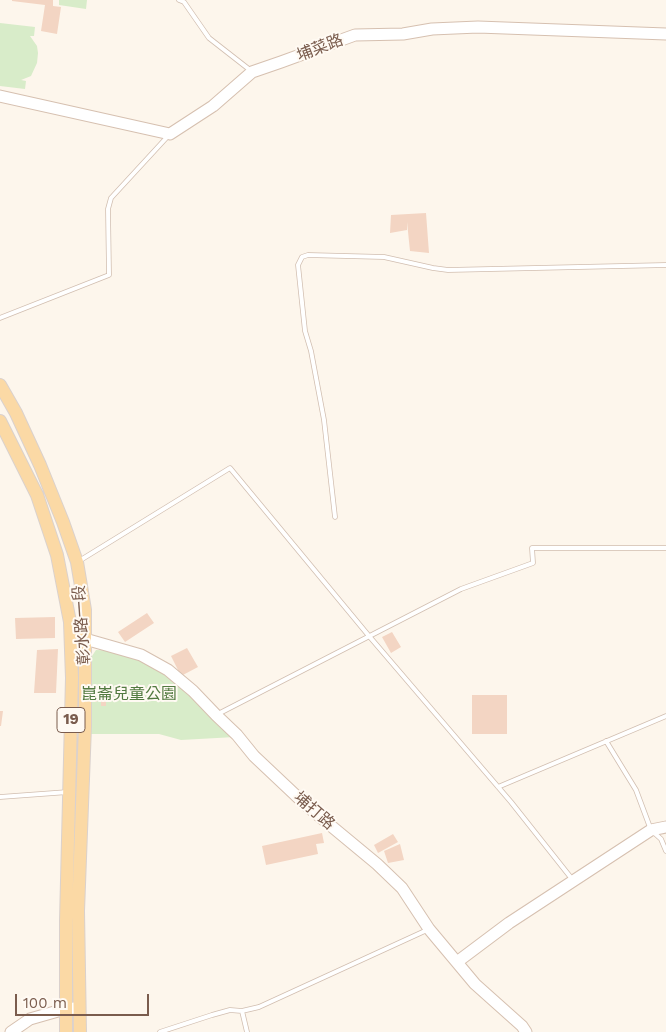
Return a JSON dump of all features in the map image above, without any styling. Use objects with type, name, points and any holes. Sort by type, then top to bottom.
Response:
[{"type":"main road","name":"彰水路一段","points":[[0,385],[20,422],[58,510],[77,562],[85,610],[85,726],[78,911],[80,1032]]},
{"type":"main road","name":"彰水路一段","points":[[0,421],[37,495],[44,515],[57,555],[70,622],[72,678],[66,1032]]},
{"type":"main road","points":[[44,515],[58,510]]},
{"type":"street","name":"埔菜路","points":[[170,134],[213,106],[252,72],[355,35],[403,34],[432,29],[478,27],[666,34]]},
{"type":"street","points":[[0,96],[170,134]]},
{"type":"street","name":"埔打路","points":[[71,635],[141,655],[168,670],[193,691],[237,735],[254,756],[307,806],[377,864],[402,888],[429,929],[474,984],[522,1026],[526,1032]]},
{"type":"street","points":[[457,962],[509,924],[650,830],[666,827]]},
{"type":"street","points":[[11,1032],[30,1019],[65,1009],[79,1008]]},
{"type":"lane","points":[[179,0],[186,1],[209,38],[252,72]]},
{"type":"lane","points":[[0,318],[109,275],[108,209],[111,198],[170,134]]},
{"type":"lane","points":[[335,517],[324,420],[311,351],[305,331],[298,265],[302,257],[308,255],[384,257],[448,270],[666,265]]},
{"type":"lane","points":[[77,562],[230,468],[369,636],[498,787],[573,881]]},
{"type":"lane","points":[[216,716],[461,589],[533,563],[532,548],[666,548]]},
{"type":"lane","points":[[498,787],[666,716]]},
{"type":"lane","points":[[606,741],[636,790],[650,830],[661,839],[666,851]]},
{"type":"lane","points":[[0,797],[69,792]]},
{"type":"lane","points":[[160,1032],[230,1010],[242,1011],[259,1007],[429,929]]},
{"type":"lane","points":[[242,1011],[247,1032]]},
{"type":"green space","points":[[59,0],[87,0],[86,9],[59,5]]},
{"type":"green space","points":[[0,23],[35,27],[34,36],[30,36],[37,46],[37,63],[31,76],[21,80],[26,81],[25,89],[0,86]]},
{"type":"green space","name":"崑崙兒童公園","points":[[96,650],[119,651],[166,671],[235,737],[181,740],[159,734],[91,734],[88,662]]},
{"type":"building","points":[[12,0],[53,0],[53,6],[61,7],[57,34],[41,31],[45,5]]},
{"type":"building","points":[[426,213],[429,253],[410,251],[407,222],[407,230],[390,233],[391,215]]},
{"type":"building","points":[[147,613],[154,623],[125,642],[118,632]]},
{"type":"building","points":[[55,617],[55,638],[16,639],[15,618]]},
{"type":"building","points":[[392,632],[401,647],[391,653],[382,637]]},
{"type":"building","points":[[187,648],[198,667],[181,676],[171,656]]},
{"type":"building","points":[[58,649],[56,693],[34,693],[37,650]]},
{"type":"building","points":[[101,688],[106,688],[106,706],[101,706]]},
{"type":"building","points":[[93,693],[97,693],[97,702],[93,701]]},
{"type":"building","points":[[472,695],[507,695],[507,734],[472,734]]},
{"type":"building","points":[[0,711],[3,711],[1,726],[0,726]]},
{"type":"building","points":[[322,833],[324,843],[316,844],[318,854],[266,865],[262,846]]},
{"type":"building","points":[[393,834],[398,842],[378,853],[374,845]]},
{"type":"building","points":[[400,844],[404,860],[388,863],[384,851]]}]
